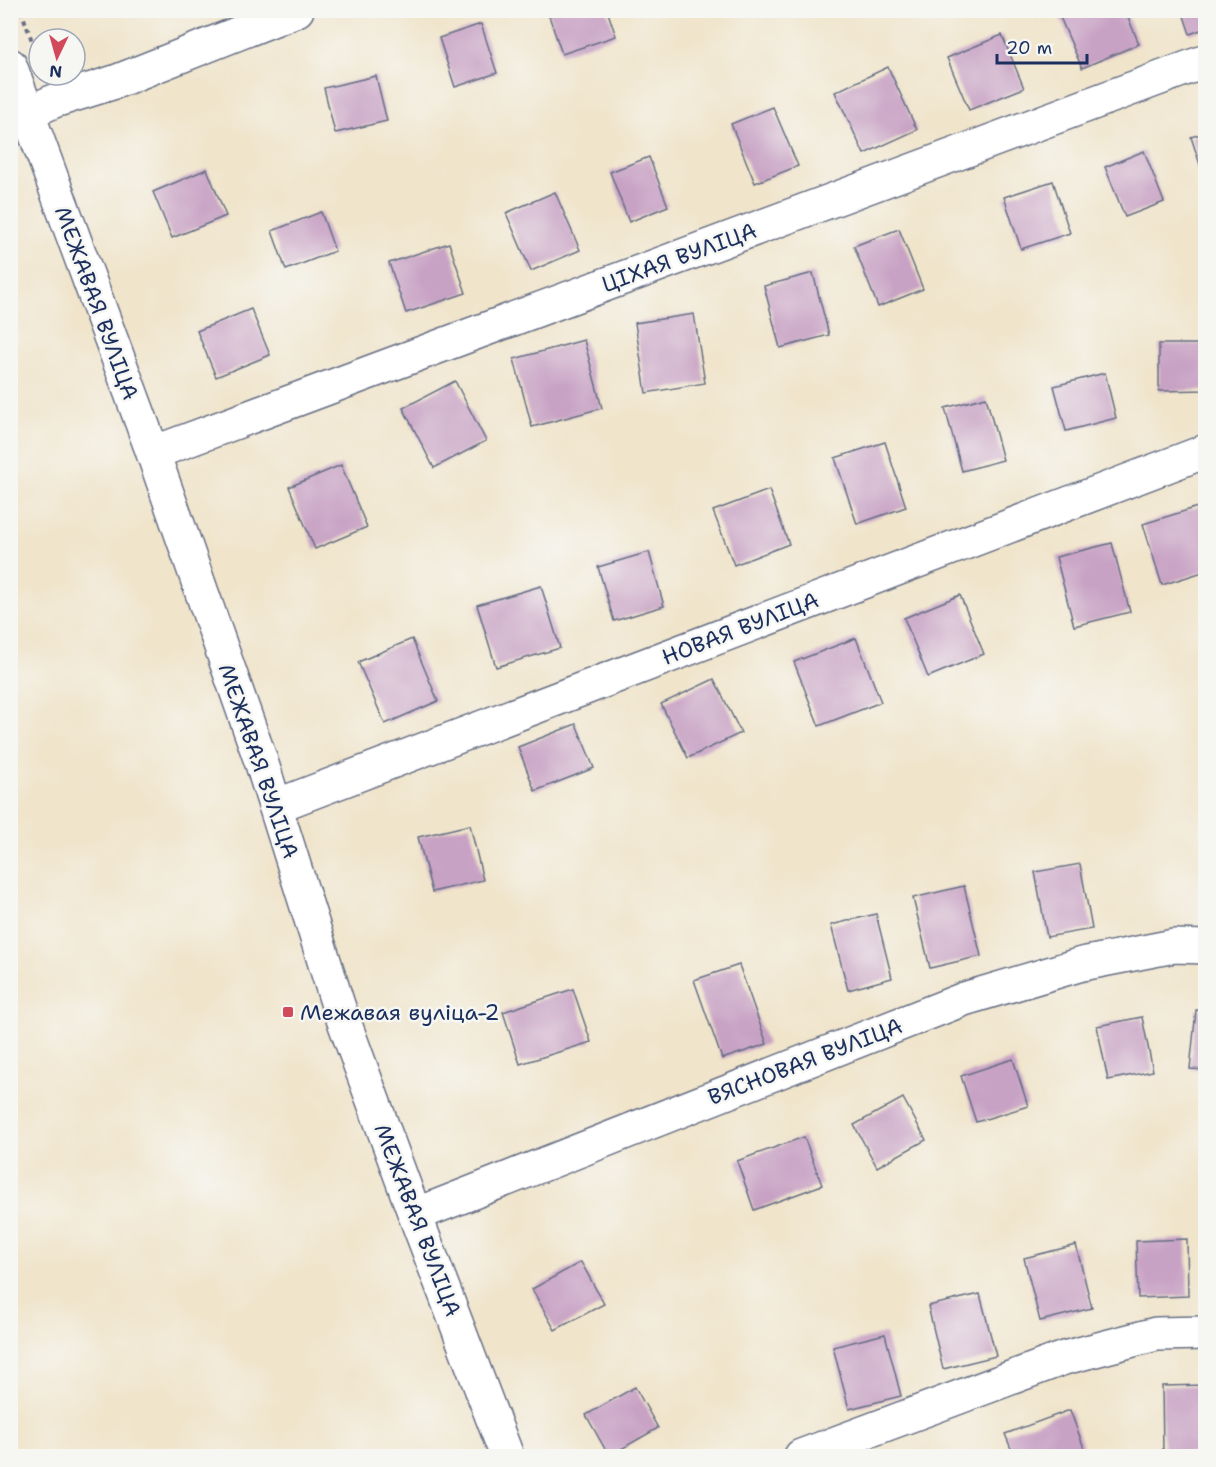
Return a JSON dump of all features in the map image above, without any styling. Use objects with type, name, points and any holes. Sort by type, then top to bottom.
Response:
[{"type":"street","points":[[27,113],[54,101],[116,82],[297,10]]},
{"type":"street","name":"МЕЖАВАЯ ВУЛІЦА","points":[[23,58],[27,113],[153,453],[276,806],[338,1005],[507,1456]]},
{"type":"street","name":"ЦІХАЯ ВУЛІЦА","points":[[153,453],[1206,61]]},
{"type":"street","name":"НОВАЯ ВУЛІЦА","points":[[276,806],[1206,451]]},
{"type":"street","name":"ВЯСНОВАЯ ВУЛІЦА","points":[[415,1215],[964,999],[1082,964],[1174,946],[1206,947]]},
{"type":"street","points":[[801,1456],[1064,1358],[1156,1334],[1206,1332]]},
{"type":"path","points":[[21,10],[23,58]]},
{"type":"building","points":[[547,10],[607,10],[616,36],[562,54]]},
{"type":"building","points":[[1070,10],[1125,10],[1139,44],[1082,68],[1059,15]]},
{"type":"building","points":[[1182,10],[1206,10],[1206,28],[1190,34]]},
{"type":"building","points":[[481,24],[497,73],[455,87],[439,38]]},
{"type":"building","points":[[1002,35],[1024,88],[969,110],[947,58]]},
{"type":"building","points":[[888,67],[917,130],[864,154],[835,92]]},
{"type":"building","points":[[376,76],[387,121],[335,133],[324,88]]},
{"type":"building","points":[[773,107],[798,166],[755,183],[731,124]]},
{"type":"building","points":[[1206,132],[1206,180],[1205,180],[1191,137]]},
{"type":"building","points":[[1144,151],[1164,202],[1125,217],[1105,167]]},
{"type":"building","points":[[649,157],[668,206],[629,222],[610,172]]},
{"type":"building","points":[[207,169],[226,216],[172,238],[153,192]]},
{"type":"building","points":[[1053,181],[1070,233],[1021,249],[1004,197]]},
{"type":"building","points":[[555,192],[580,250],[531,271],[506,213]]},
{"type":"building","points":[[321,212],[335,251],[286,270],[272,231]]},
{"type":"building","points":[[899,229],[923,289],[878,307],[854,246]]},
{"type":"building","points":[[449,243],[466,293],[406,313],[389,263]]},
{"type":"building","points":[[813,273],[829,335],[780,348],[764,286]]},
{"type":"building","points":[[251,309],[270,355],[216,377],[197,331]]},
{"type":"building","points":[[694,314],[705,383],[646,393],[635,323]]},
{"type":"building","points":[[584,340],[602,408],[532,427],[514,359]]},
{"type":"building","points":[[1159,344],[1206,344],[1206,390],[1159,391]]},
{"type":"building","points":[[1105,373],[1116,418],[1066,431],[1054,386]]},
{"type":"building","points":[[455,381],[486,441],[434,468],[403,408]]},
{"type":"building","points":[[986,397],[1003,460],[962,471],[945,408]]},
{"type":"building","points":[[885,442],[906,507],[857,524],[835,458]]},
{"type":"building","points":[[341,465],[367,527],[315,549],[289,487]]},
{"type":"building","points":[[769,490],[789,544],[734,565],[713,511]]},
{"type":"building","points":[[1204,505],[1206,571],[1162,585],[1143,524]]},
{"type":"building","points":[[1112,543],[1130,612],[1074,626],[1056,557]]},
{"type":"building","points":[[649,552],[664,606],[614,621],[598,567]]},
{"type":"building","points":[[541,586],[560,648],[496,667],[477,605]]},
{"type":"building","points":[[960,595],[984,654],[928,677],[904,618]]},
{"type":"building","points":[[856,638],[881,702],[819,726],[794,662]]},
{"type":"building","points":[[412,639],[438,701],[385,724],[358,662]]},
{"type":"building","points":[[714,679],[741,733],[688,758],[661,704]]},
{"type":"building","points":[[576,724],[594,768],[535,791],[518,747]]},
{"type":"building","points":[[470,825],[483,880],[432,892],[418,837]]},
{"type":"building","points":[[1080,864],[1092,929],[1047,937],[1035,872]]},
{"type":"building","points":[[964,886],[981,956],[930,968],[913,898]]},
{"type":"building","points":[[876,914],[892,978],[848,990],[831,925]]},
{"type":"building","points":[[739,965],[767,1044],[722,1059],[694,980]]},
{"type":"building","points":[[573,989],[591,1042],[520,1064],[503,1012]]},
{"type":"building","points":[[1196,1010],[1206,1011],[1206,1070],[1190,1069]]},
{"type":"building","points":[[1142,1017],[1153,1071],[1108,1080],[1097,1026]]},
{"type":"building","points":[[1013,1059],[1028,1106],[976,1122],[961,1076]]},
{"type":"building","points":[[903,1098],[926,1140],[877,1167],[854,1125]]},
{"type":"building","points":[[804,1137],[822,1185],[754,1210],[737,1161]]},
{"type":"building","points":[[1187,1239],[1188,1296],[1138,1298],[1136,1241]]},
{"type":"building","points":[[1076,1245],[1092,1308],[1040,1321],[1024,1258]]},
{"type":"building","points":[[581,1262],[604,1304],[555,1330],[532,1289]]},
{"type":"building","points":[[980,1294],[996,1356],[943,1369],[928,1306]]},
{"type":"building","points":[[885,1334],[901,1396],[849,1409],[833,1347]]},
{"type":"building","points":[[1206,1385],[1206,1453],[1163,1453],[1162,1386]]},
{"type":"building","points":[[635,1387],[658,1428],[609,1456],[586,1415]]},
{"type":"building","points":[[1070,1410],[1087,1456],[1014,1456],[1005,1434]]},
{"type":"place","name":"Межавая вуліца-2","points":[[288,1012]]}]
